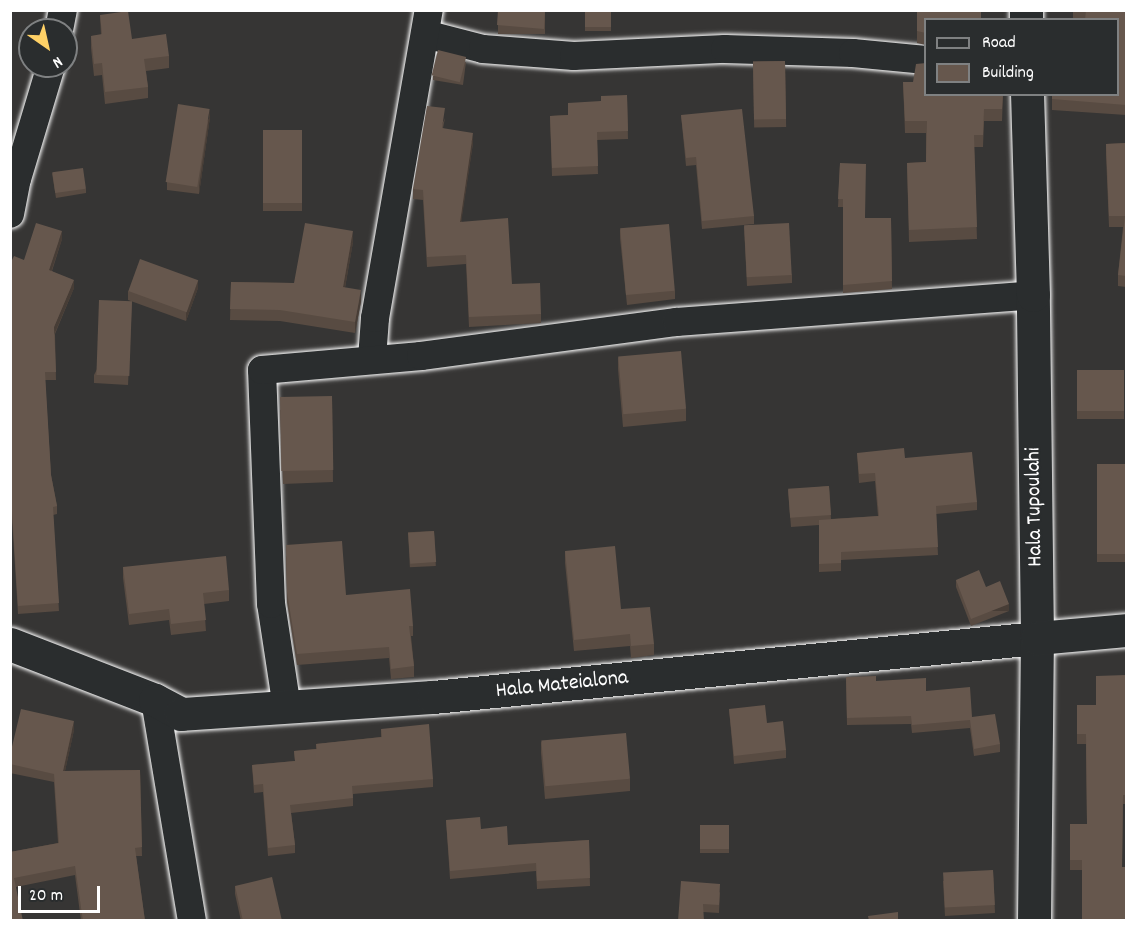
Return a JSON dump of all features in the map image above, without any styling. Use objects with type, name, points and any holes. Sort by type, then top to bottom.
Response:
[{"type":"street","points":[[372,359],[375,318],[427,22],[483,50],[574,56],[725,49],[853,53],[924,60]]},
{"type":"street","points":[[10,214],[17,180],[47,78]]},
{"type":"street","name":"Hala Tupoulahi","points":[[1027,96],[1033,295],[1037,638],[1034,921]]},
{"type":"street","points":[[286,708],[272,604],[262,370],[677,322],[1033,295]]},
{"type":"street","name":"Hala Mateialona","points":[[10,644],[155,700],[181,714],[445,696],[1126,630]]},
{"type":"street","points":[[155,700],[192,921]]},
{"type":"building","points":[[498,10],[545,10],[544,29],[497,25]]},
{"type":"building","points":[[585,10],[611,10],[611,27],[585,27]]},
{"type":"building","points":[[917,10],[981,10],[981,18],[924,18],[924,33],[917,31]]},
{"type":"building","points":[[1086,10],[1126,10],[1126,105],[1052,99],[1052,96],[1119,96],[1119,18],[1085,18]]},
{"type":"building","points":[[128,11],[132,39],[166,34],[169,56],[144,59],[148,87],[105,92],[102,63],[94,64],[91,36],[102,34],[100,15]]},
{"type":"building","points":[[438,50],[466,57],[460,82],[432,75]]},
{"type":"building","points":[[785,61],[786,119],[754,120],[753,62]]},
{"type":"building","points":[[924,63],[924,96],[1003,96],[1002,109],[984,109],[983,135],[974,135],[977,227],[909,230],[907,163],[926,162],[927,121],[905,121],[903,82],[913,82],[916,64]]},
{"type":"building","points":[[627,95],[628,131],[597,132],[598,166],[552,168],[550,116],[568,115],[568,103],[601,101],[601,96]]},
{"type":"building","points":[[178,104],[210,109],[197,187],[166,182]]},
{"type":"building","points":[[427,106],[445,108],[442,128],[473,133],[460,222],[508,218],[512,284],[540,283],[541,314],[469,317],[466,255],[427,257],[423,190],[413,189]]},
{"type":"building","points":[[742,109],[754,216],[702,221],[696,157],[686,158],[681,115]]},
{"type":"building","points":[[263,130],[302,130],[302,203],[263,203]]},
{"type":"building","points":[[1126,143],[1126,276],[1118,275],[1125,216],[1109,216],[1106,144]]},
{"type":"building","points":[[840,163],[866,164],[865,218],[891,218],[892,281],[843,285],[843,199],[838,199]]},
{"type":"building","points":[[83,168],[86,189],[55,193],[52,172]]},
{"type":"building","points":[[36,223],[62,231],[49,270],[74,280],[54,327],[56,372],[45,372],[51,475],[57,506],[53,507],[59,603],[18,606],[12,511],[10,511],[10,264],[14,256],[24,260]]},
{"type":"building","points":[[305,223],[353,231],[343,287],[361,290],[355,322],[280,310],[230,309],[231,282],[294,283]]},
{"type":"building","points":[[789,223],[792,275],[747,277],[744,225]]},
{"type":"building","points":[[669,224],[675,291],[626,295],[620,228]]},
{"type":"building","points":[[140,259],[198,280],[187,312],[128,291]]},
{"type":"building","points":[[99,300],[132,301],[129,376],[96,375]]},
{"type":"building","points":[[681,351],[686,409],[623,414],[618,356]]},
{"type":"building","points":[[1077,370],[1124,370],[1124,411],[1077,411]]},
{"type":"building","points":[[332,396],[333,470],[281,471],[280,397]]},
{"type":"building","points":[[904,448],[905,458],[972,452],[977,502],[936,506],[938,547],[841,552],[841,563],[819,564],[819,520],[879,516],[875,473],[859,474],[857,453]]},
{"type":"building","points":[[1097,464],[1126,464],[1126,554],[1097,554]]},
{"type":"building","points":[[829,486],[831,515],[790,518],[788,489]]},
{"type":"building","points":[[434,531],[436,562],[410,564],[408,533]]},
{"type":"building","points":[[342,541],[346,595],[410,589],[413,626],[409,626],[414,666],[391,669],[389,647],[297,654],[287,592],[286,545]]},
{"type":"building","points":[[615,546],[621,609],[650,607],[654,644],[631,646],[630,634],[574,640],[565,551]]},
{"type":"building","points":[[226,556],[229,590],[203,593],[206,620],[171,624],[169,609],[129,614],[123,567]]},
{"type":"building","points":[[979,570],[986,587],[1000,581],[1009,604],[971,619],[956,580]]},
{"type":"building","points":[[1126,675],[1126,795],[1123,795],[1122,867],[1126,867],[1126,921],[1082,921],[1082,860],[1070,860],[1070,824],[1087,824],[1086,734],[1077,734],[1077,705],[1096,705],[1096,676]]},
{"type":"building","points":[[876,676],[876,681],[926,678],[926,691],[970,687],[972,717],[995,714],[1000,744],[974,749],[970,720],[912,725],[911,716],[847,718],[846,677]]},
{"type":"building","points":[[765,705],[767,723],[783,721],[786,750],[734,756],[729,709]]},
{"type":"building","points":[[21,709],[74,721],[63,771],[140,770],[142,847],[135,848],[145,921],[83,921],[75,866],[14,878],[23,921],[10,921],[10,852],[59,843],[54,774],[10,764]]},
{"type":"building","points":[[429,724],[433,779],[352,786],[353,798],[290,805],[295,845],[268,848],[263,784],[254,785],[252,765],[295,761],[294,751],[317,749],[316,744],[382,737],[381,729]]},
{"type":"building","points":[[626,733],[630,779],[545,786],[541,740]]},
{"type":"building","points":[[480,817],[481,829],[507,826],[508,845],[589,840],[590,878],[537,881],[536,863],[450,871],[446,820]]},
{"type":"building","points":[[700,825],[729,825],[729,849],[700,849]]},
{"type":"building","points":[[993,870],[995,905],[945,908],[943,873]]},
{"type":"building","points":[[272,877],[282,921],[243,921],[235,886]]},
{"type":"building","points":[[681,881],[720,884],[719,905],[703,904],[704,921],[678,921]]},
{"type":"building","points":[[898,912],[898,921],[869,921],[868,916]]}]
